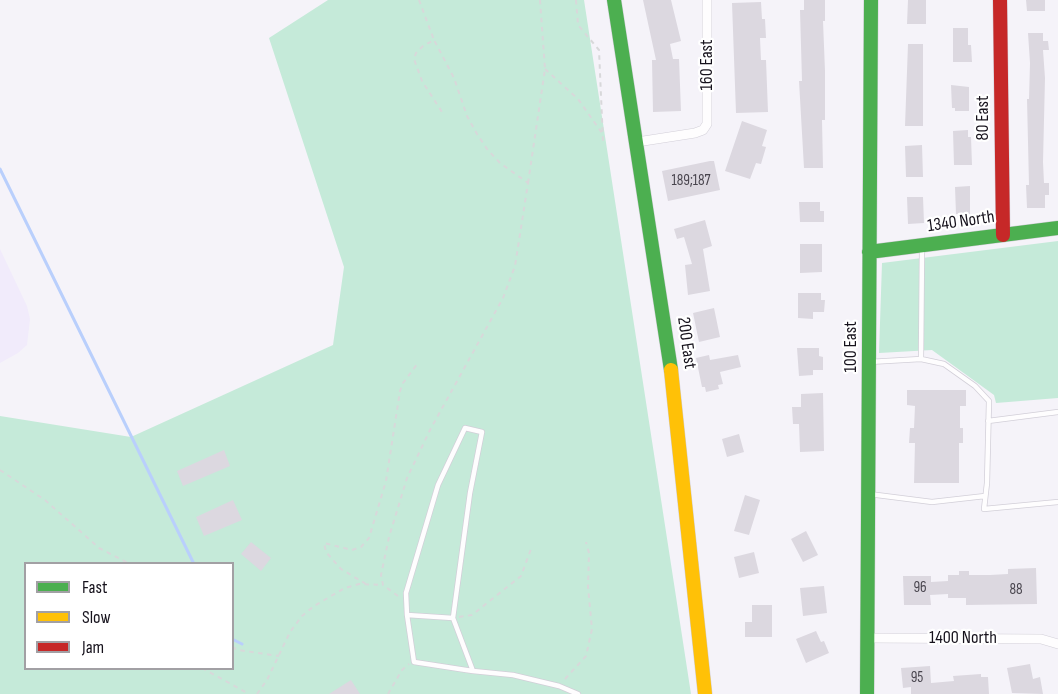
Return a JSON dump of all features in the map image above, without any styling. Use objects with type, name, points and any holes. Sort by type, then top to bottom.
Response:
[{"type":"street","name":"200 East","points":[[614,0],[675,395],[705,694]]},
{"type":"street","name":"160 East","points":[[637,142],[686,135],[703,130],[707,124],[707,0]]},
{"type":"street","name":"100 East","points":[[867,694],[871,0]]},
{"type":"street","name":"80 East","points":[[1000,0],[1003,235]]},
{"type":"street","name":"1340 North","points":[[869,252],[1058,228]]},
{"type":"street","name":"1400 North","points":[[867,638],[1041,639],[1058,644]]},
{"type":"lane","points":[[921,359],[922,246]]},
{"type":"lane","points":[[869,362],[921,359],[944,364],[975,386],[989,401],[984,509],[1058,502]]},
{"type":"lane","points":[[988,421],[1058,412]]},
{"type":"lane","points":[[473,671],[453,618],[470,493],[482,432],[465,428],[438,485],[406,592],[414,662],[473,671],[513,675],[559,686],[578,694]]},
{"type":"lane","points":[[868,494],[932,502],[986,496]]},
{"type":"lane","points":[[407,615],[453,618]]},
{"type":"path","points":[[419,0],[441,57],[454,78],[467,116],[477,134],[500,163],[528,183]]},
{"type":"path","points":[[383,585],[381,576],[383,561],[407,478],[430,430],[489,326],[515,266],[545,69],[540,0]]},
{"type":"path","points":[[576,0],[578,25],[599,50],[603,141]]},
{"type":"path","points":[[434,40],[423,46],[416,53],[414,60],[422,81],[442,112]]},
{"type":"path","points":[[545,69],[550,71],[578,99],[602,133]]},
{"type":"path","points":[[366,584],[341,569],[326,552],[324,543],[352,550],[361,547],[369,538],[386,481],[400,391],[403,383],[418,363]]},
{"type":"path","points":[[0,470],[45,500],[99,548],[126,562]]},
{"type":"path","points":[[559,686],[586,656],[590,641],[592,629],[588,587],[589,553],[586,542]]},
{"type":"path","points":[[453,618],[472,615],[521,576],[531,549]]},
{"type":"path","points":[[257,694],[267,680],[290,632],[302,616],[314,606],[345,588],[359,584],[383,585],[398,596]]},
{"type":"path","points":[[234,648],[279,656]]},
{"type":"path","points":[[388,694],[402,670],[414,662]]},
{"type":"path","points":[[204,670],[249,694]]},
{"type":"shaded area","points":[[0,249],[27,306],[30,319],[27,345],[0,363]]},
{"type":"green space","points":[[328,0],[584,0],[691,694],[0,694],[0,416],[131,437],[333,345],[344,267],[269,38]]},
{"type":"green space","points":[[1058,241],[1058,398],[996,403],[994,395],[932,350],[879,353],[882,263]]},
{"type":"building","points":[[643,0],[671,0],[681,41],[670,44],[673,59],[679,59],[681,111],[653,112],[652,60],[656,60]]},
{"type":"building","points":[[804,0],[825,0],[823,168],[804,168],[799,81],[802,81],[800,10],[804,10]]},
{"type":"building","points":[[908,0],[926,0],[926,24],[907,24]]},
{"type":"building","points":[[1026,0],[1045,0],[1045,11],[1027,11]]},
{"type":"building","points":[[761,2],[766,38],[760,38],[761,60],[766,60],[768,112],[736,113],[732,3]]},
{"type":"building","points":[[953,28],[968,28],[968,45],[971,45],[972,62],[953,62]]},
{"type":"building","points":[[1028,33],[1043,33],[1043,41],[1048,41],[1049,50],[1043,50],[1045,78],[1043,162],[1044,183],[1049,183],[1049,195],[1045,195],[1045,208],[1027,208],[1026,185],[1029,185],[1027,99],[1029,99],[1030,63]]},
{"type":"building","points":[[908,44],[923,44],[923,126],[905,126]]},
{"type":"building","points":[[951,85],[969,87],[969,111],[955,111],[955,108],[952,108]]},
{"type":"building","points":[[742,121],[767,130],[762,146],[766,147],[761,164],[756,163],[750,179],[725,171]]},
{"type":"building","points":[[968,130],[968,137],[971,137],[972,165],[954,165],[953,131]]},
{"type":"building","points":[[922,145],[923,177],[906,177],[905,146]]},
{"type":"building","points":[[714,161],[720,190],[668,201],[662,171]]},
{"type":"building","points":[[970,186],[970,214],[956,214],[955,187]]},
{"type":"building","points":[[907,197],[923,197],[924,223],[908,224]]},
{"type":"building","points":[[799,202],[820,202],[820,211],[824,211],[824,222],[800,222]]},
{"type":"building","points":[[705,220],[712,246],[703,249],[710,291],[688,295],[685,265],[692,264],[684,237],[677,239],[674,229]]},
{"type":"building","points":[[800,244],[822,244],[822,272],[800,273]]},
{"type":"building","points":[[798,293],[821,293],[821,300],[825,300],[824,312],[813,312],[813,319],[798,318]]},
{"type":"building","points":[[714,308],[720,337],[699,342],[693,313]]},
{"type":"building","points":[[797,348],[819,348],[819,356],[823,357],[823,370],[813,370],[813,375],[799,376]]},
{"type":"building","points":[[709,355],[710,360],[738,355],[741,367],[720,372],[723,384],[718,385],[719,389],[706,392],[705,387],[702,387],[696,358]]},
{"type":"building","points":[[907,390],[966,390],[966,406],[960,406],[963,443],[959,443],[959,483],[914,483],[915,443],[909,443],[910,428],[914,428],[915,406],[907,405]]},
{"type":"building","points":[[823,393],[824,451],[800,452],[799,424],[793,424],[792,407],[801,407],[801,394]]},
{"type":"building","points":[[739,434],[744,452],[727,457],[722,439]]},
{"type":"building","points":[[224,450],[230,466],[183,486],[177,471]]},
{"type":"building","points":[[745,495],[760,500],[749,535],[734,531]]},
{"type":"building","points":[[233,500],[242,520],[204,536],[196,517]]},
{"type":"building","points":[[806,531],[818,555],[803,562],[791,539]]},
{"type":"building","points":[[251,542],[271,558],[261,571],[241,554]]},
{"type":"building","points":[[754,552],[759,573],[739,578],[734,557]]},
{"type":"building","points":[[1036,568],[1037,604],[966,605],[966,598],[948,598],[948,594],[930,595],[931,605],[904,605],[903,576],[931,576],[931,582],[948,581],[948,575],[959,575],[959,571],[969,571],[969,575],[990,575],[1008,574],[1008,569]]},
{"type":"building","points":[[824,586],[827,613],[803,616],[800,588]]},
{"type":"building","points":[[752,605],[772,605],[772,637],[745,637],[745,622],[752,622]]},
{"type":"building","points":[[816,631],[821,642],[824,641],[829,653],[806,663],[796,639]]},
{"type":"building","points":[[1030,664],[1033,679],[1040,677],[1043,694],[1012,693],[1007,668]]},
{"type":"building","points":[[930,666],[931,683],[954,681],[953,676],[981,674],[981,677],[988,677],[989,694],[911,694],[911,687],[903,688],[901,668]]},
{"type":"building","points":[[351,680],[360,694],[329,694]]},
{"type":"waterway","points":[[0,169],[193,562]]},
{"type":"waterway","points":[[234,640],[242,644]]},
{"type":"traffic: fast","points":[[614,0],[671,370]]},
{"type":"traffic: fast","points":[[867,694],[871,0]]},
{"type":"traffic: fast","points":[[869,252],[1058,228]]},
{"type":"traffic: slow","points":[[671,370],[705,694]]},
{"type":"traffic: jam","points":[[1000,0],[1003,235]]}]
